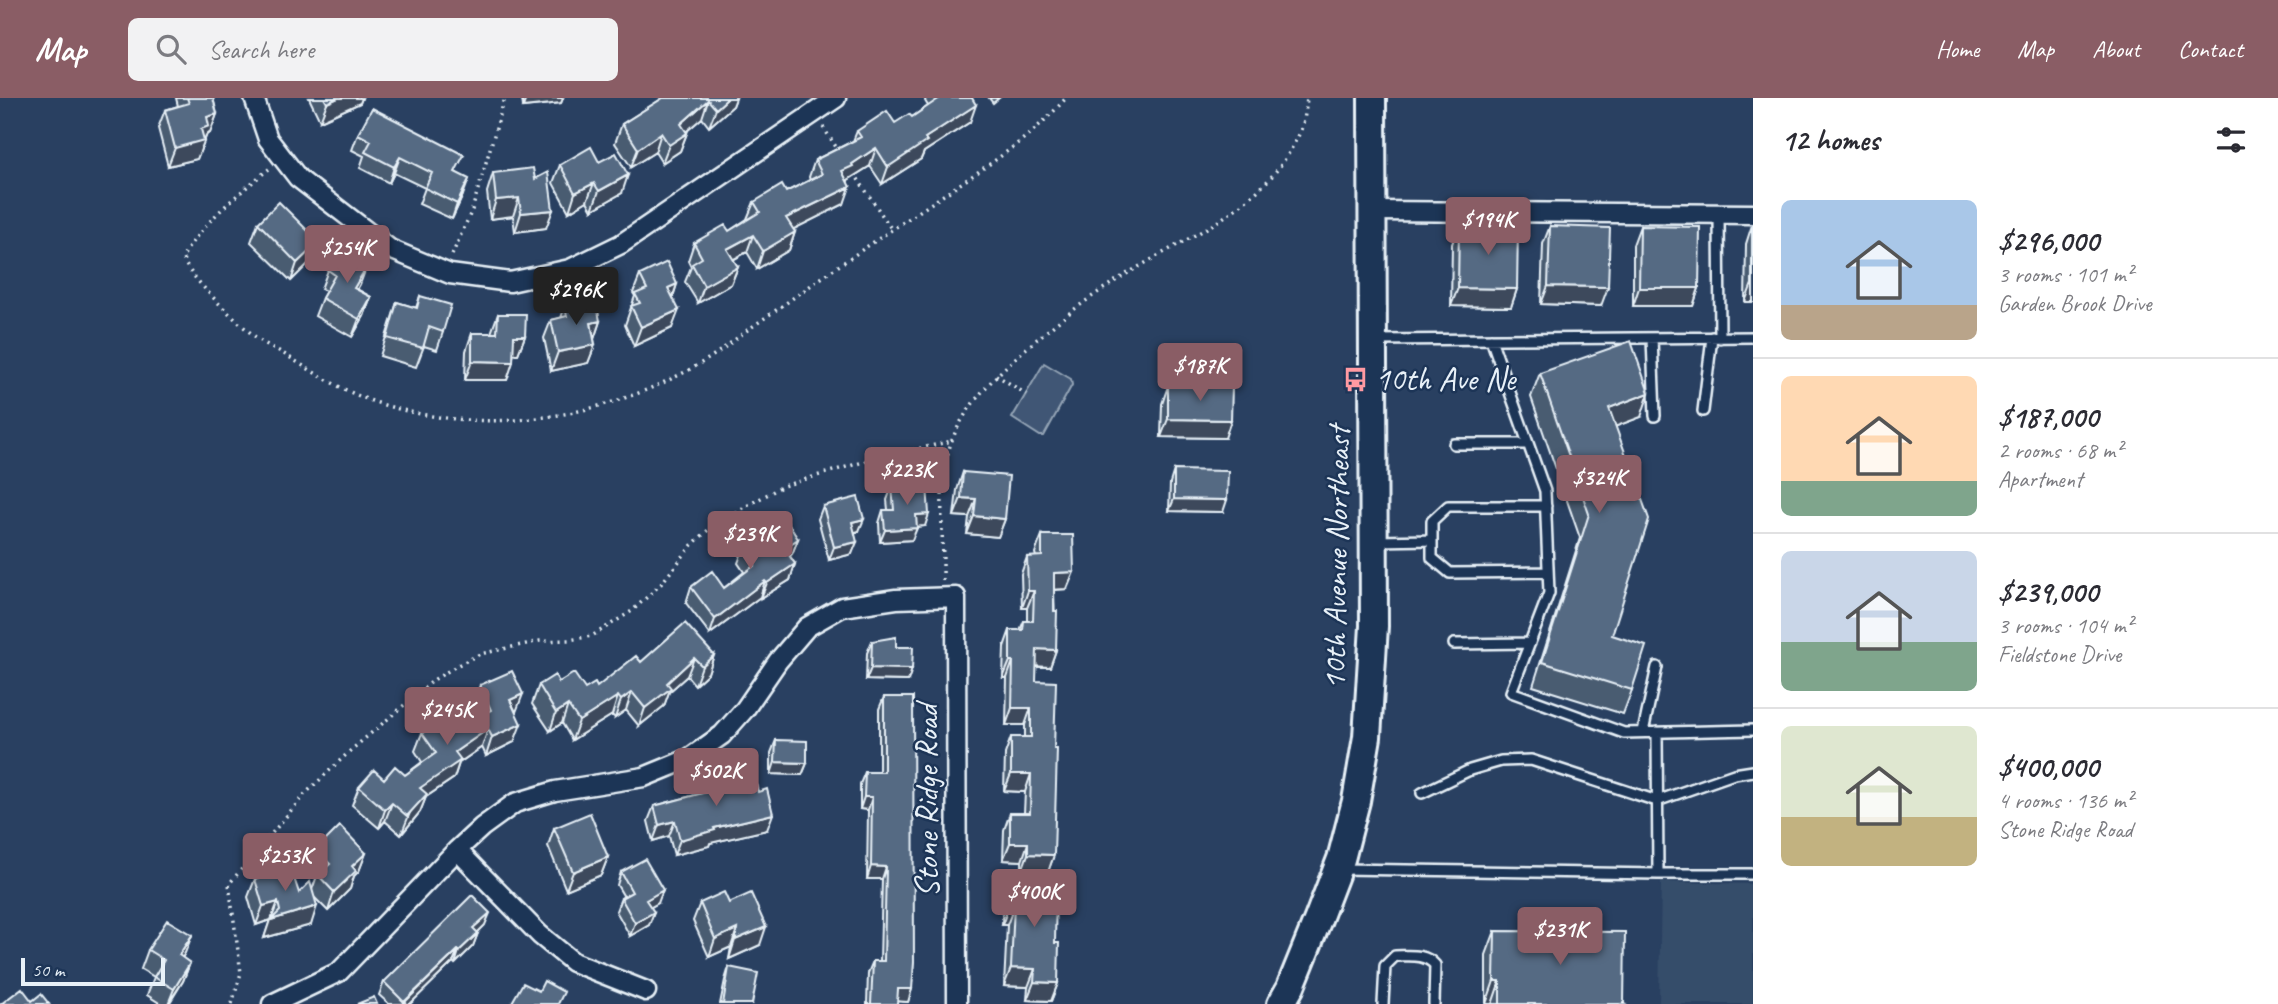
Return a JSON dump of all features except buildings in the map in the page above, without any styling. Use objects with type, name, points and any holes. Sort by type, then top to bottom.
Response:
[{"type":"street","points":[[254,98],[268,139],[298,178],[390,249],[443,271],[510,282],[570,269],[621,244],[836,98]]},
{"type":"street","name":"10th Avenue Northeast","points":[[1281,1004],[1295,976],[1337,869],[1356,801],[1367,737],[1374,626],[1372,98]]},
{"type":"street","points":[[1373,211],[1753,214]]},
{"type":"street","name":"Stone Ridge Road","points":[[457,850],[482,827],[516,803],[555,791],[644,777],[688,759],[722,736],[807,627],[842,607],[897,599],[956,597],[957,1004]]},
{"type":"street","points":[[272,1004],[340,972],[457,850],[540,935],[573,962],[646,991]]},
{"type":"lane","points":[[1703,411],[1716,337],[1719,214]]},
{"type":"lane","points":[[1652,338],[1655,416]]},
{"type":"lane","points":[[1373,340],[1752,338]]},
{"type":"lane","points":[[1491,339],[1545,491],[1546,506],[1549,593],[1511,692],[1624,733],[1753,730]]},
{"type":"lane","points":[[1454,444],[1528,444]]},
{"type":"lane","points":[[1546,506],[1448,506],[1432,521],[1432,558],[1450,573],[1548,572]]},
{"type":"lane","points":[[1374,541],[1432,540]]},
{"type":"lane","points":[[1454,644],[1530,643]]},
{"type":"lane","points":[[1643,733],[1657,667]]},
{"type":"lane","points":[[1657,732],[1658,874]]},
{"type":"lane","points":[[1422,793],[1480,767],[1502,761],[1531,760],[1657,801],[1734,774],[1753,771]]},
{"type":"lane","points":[[1337,869],[1753,873]]},
{"type":"lane","points":[[1383,1004],[1385,965],[1395,956],[1421,956],[1432,961],[1434,965],[1434,1004]]},
{"type":"path","points":[[443,271],[464,232],[472,210],[505,98]]},
{"type":"path","points":[[282,158],[248,185],[197,236],[184,254],[184,265],[222,306],[260,340],[370,401],[425,416],[470,421],[509,421],[585,410],[628,397],[705,361],[831,271],[1004,155],[1044,122],[1066,98]]},
{"type":"path","points":[[944,564],[942,492],[945,464],[958,426],[972,405],[996,376],[1024,349],[1071,311],[1124,276],[1220,220],[1257,193],[1280,167],[1295,142],[1303,126],[1307,98]]},
{"type":"path","points":[[814,113],[842,156]]},
{"type":"path","points":[[849,166],[892,230]]},
{"type":"path","points":[[996,376],[1026,394]]},
{"type":"path","points":[[232,1004],[241,973],[229,884],[305,794],[435,679],[480,654],[540,641],[592,636],[632,611],[661,584],[692,545],[717,522],[783,486],[873,458],[952,441]]},
{"type":"shaded area","points":[[1044,363],[1071,379],[1072,385],[1044,436],[1040,436],[1012,418]]},
{"type":"shaded area","points":[[1661,882],[1753,884],[1753,1004],[1659,1004]]},
{"type":"place","name":"10th Ave Ne","points":[[1355,379]]}]
